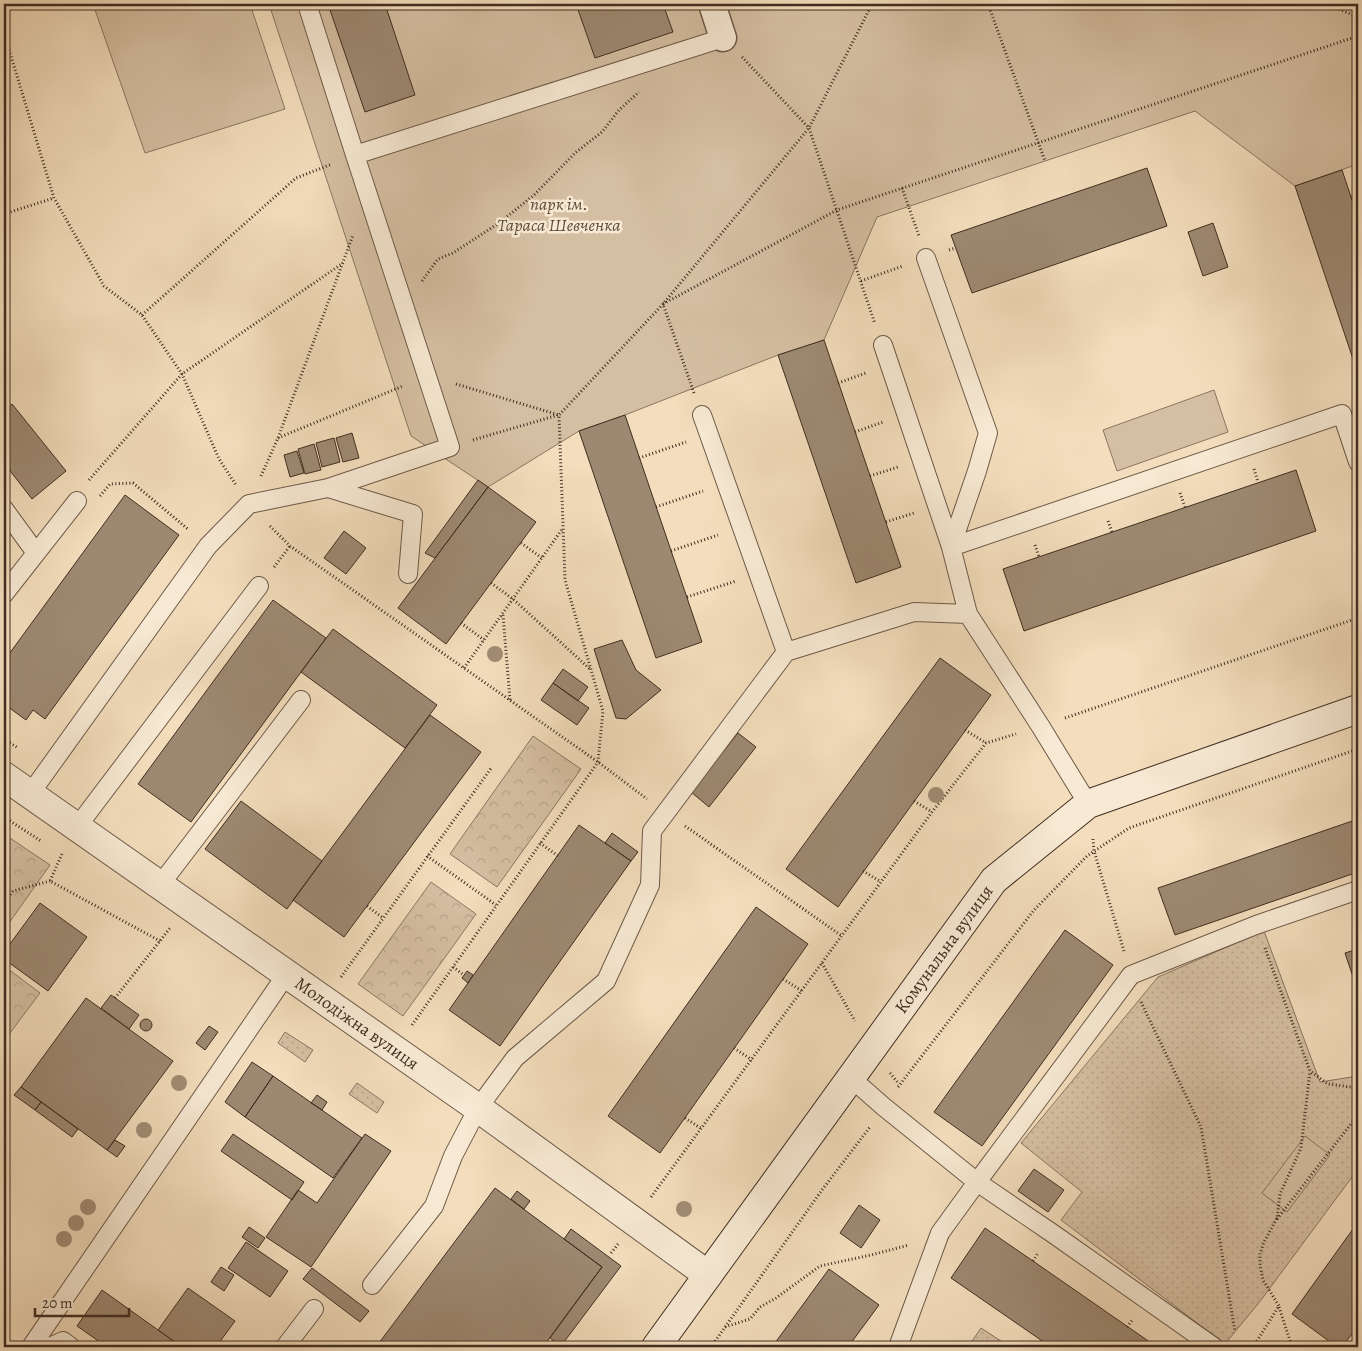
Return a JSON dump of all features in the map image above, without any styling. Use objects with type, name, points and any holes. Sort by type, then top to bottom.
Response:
[{"type":"main road","name":"Комунальна вулиця","points":[[656,1347],[994,880],[1088,804],[1358,709]]},
{"type":"main road","name":"Молодіжна вулиця","points":[[4,776],[478,1108],[708,1275]]},
{"type":"street","points":[[712,4],[723,38]]},
{"type":"lane","points":[[30,794],[208,546],[249,504],[328,488],[450,447],[307,4]]},
{"type":"lane","points":[[356,155],[723,38]]},
{"type":"lane","points":[[926,258],[988,433],[951,547]]},
{"type":"lane","points":[[883,346],[951,547],[968,614],[1088,804]]},
{"type":"lane","points":[[951,547],[1342,414],[1358,462]]},
{"type":"lane","points":[[702,415],[786,652]]},
{"type":"lane","points":[[328,488],[413,514],[408,574]]},
{"type":"lane","points":[[4,594],[76,501]]},
{"type":"lane","points":[[4,509],[36,553]]},
{"type":"lane","points":[[77,827],[259,586]]},
{"type":"lane","points":[[372,1285],[434,1206],[453,1156],[478,1108],[515,1058],[606,981],[650,885],[652,831],[786,652],[914,612],[968,614]]},
{"type":"lane","points":[[160,885],[301,700]]},
{"type":"lane","points":[[898,1347],[940,1233],[1131,974],[1256,925],[1358,890]]},
{"type":"lane","points":[[31,1347],[286,975]]},
{"type":"lane","points":[[852,1078],[884,1107],[977,1182],[1214,1347]]},
{"type":"lane","points":[[285,1347],[314,1309]]},
{"type":"lane","points":[[50,1347],[63,1341],[71,1347]]},
{"type":"path","points":[[450,447],[559,415],[663,304],[809,128],[872,4]]},
{"type":"path","points":[[988,4],[1046,161]]},
{"type":"path","points":[[1326,4],[1358,18]]},
{"type":"path","points":[[4,32],[5,43],[54,198],[104,286],[142,315],[182,374],[219,459],[249,504],[290,546],[842,936]]},
{"type":"path","points":[[663,304],[837,210],[1358,36]]},
{"type":"path","points":[[723,38],[809,128],[883,346]]},
{"type":"path","points":[[402,299],[422,281],[438,259],[453,253],[499,223],[534,194],[574,153],[602,132],[619,110],[644,87],[667,56]]},
{"type":"path","points":[[142,315],[296,178],[356,155]]},
{"type":"path","points":[[902,188],[926,258]]},
{"type":"path","points":[[249,504],[278,438],[368,194]]},
{"type":"path","points":[[1351,198],[1358,195]]},
{"type":"path","points":[[4,214],[54,198]]},
{"type":"path","points":[[208,546],[132,483],[110,484],[95,501],[76,501],[79,492],[182,374],[343,263]]},
{"type":"path","points":[[663,304],[702,415]]},
{"type":"path","points":[[278,438],[427,376],[559,415]]},
{"type":"path","points":[[411,1027],[598,762],[602,711],[565,580],[559,415]]},
{"type":"path","points":[[855,432],[906,415]]},
{"type":"path","points":[[639,458],[709,434]]},
{"type":"path","points":[[656,507],[727,483]]},
{"type":"path","points":[[671,551],[742,527]]},
{"type":"path","points":[[464,668],[563,528]]},
{"type":"path","points":[[521,543],[542,558]]},
{"type":"path","points":[[687,598],[759,573]]},
{"type":"path","points":[[491,583],[513,599],[591,670]]},
{"type":"path","points":[[503,614],[510,700]]},
{"type":"path","points":[[644,1192],[652,1197],[932,812],[986,743],[1041,727],[1358,618]]},
{"type":"path","points":[[461,623],[484,640]]},
{"type":"path","points":[[965,730],[986,743]]},
{"type":"path","points":[[4,739],[49,768]]},
{"type":"path","points":[[711,1347],[899,1085],[1034,910],[1087,856],[1129,828],[1358,749]]},
{"type":"path","points":[[333,972],[341,978],[492,767]]},
{"type":"path","points":[[914,801],[932,812]]},
{"type":"path","points":[[4,817],[45,844]]},
{"type":"path","points":[[50,881],[61,855],[77,827]]},
{"type":"path","points":[[540,843],[558,856]]},
{"type":"path","points":[[1094,851],[1136,992],[1201,1127],[1236,1338]]},
{"type":"path","points":[[427,856],[496,905]]},
{"type":"path","points":[[863,871],[881,882]]},
{"type":"path","points":[[4,903],[13,891],[50,881],[160,941]]},
{"type":"path","points":[[115,998],[187,904]]},
{"type":"path","points":[[367,906],[383,918]]},
{"type":"path","points":[[1256,925],[1310,1071],[1301,1148],[1280,1194],[1275,1221]]},
{"type":"path","points":[[453,967],[464,975]]},
{"type":"path","points":[[783,978],[802,991]]},
{"type":"path","points":[[734,1048],[752,1060]]},
{"type":"path","points":[[1310,1071],[1328,1084],[1358,1088]]},
{"type":"path","points":[[1292,1347],[1279,1306],[1263,1280],[1260,1254],[1275,1221],[1358,1115]]},
{"type":"path","points":[[685,1118],[702,1129]]},
{"type":"path","points":[[725,1326],[750,1319],[760,1306],[776,1298],[820,1266],[912,1244],[940,1233]]},
{"type":"path","points":[[1253,1347],[1279,1306]]},
{"type":"green space","points":[[93,4],[250,4],[285,109],[145,153]]},
{"type":"green space","name":"парк ім. Тараса Шевченка","points":[[269,4],[1358,4],[1358,164],[1295,186],[1195,111],[877,217],[824,340],[778,355],[579,431],[488,487],[411,436]]},
{"type":"green space","points":[[1214,390],[1228,432],[1117,471],[1103,430]]},
{"type":"green space","points":[[533,736],[581,769],[497,887],[450,854]]},
{"type":"green space","points":[[4,834],[50,865],[4,930]]},
{"type":"green space","points":[[431,882],[476,914],[403,1016],[358,984]]},
{"type":"green space","points":[[1264,931],[1320,1082],[1358,1076],[1358,1169],[1261,1300],[1225,1344],[1061,1220],[1082,1192],[1021,1143],[1158,977]]},
{"type":"green space","points":[[4,966],[40,993],[4,1041]]},
{"type":"green space","points":[[285,1032],[313,1050],[305,1062],[278,1043]]},
{"type":"green space","points":[[357,1083],[384,1102],[377,1113],[349,1094]]},
{"type":"green space","points":[[1305,1136],[1330,1155],[1287,1212],[1262,1193]]},
{"type":"green space","points":[[981,1328],[1010,1347],[968,1347]]},
{"type":"building","points":[[328,4],[385,4],[415,95],[365,112]]},
{"type":"building","points":[[576,4],[663,4],[673,32],[595,58]]},
{"type":"building","points":[[1147,168],[1167,226],[972,293],[951,235]]},
{"type":"building","points":[[1342,170],[1358,218],[1358,374],[1295,186]]},
{"type":"building","points":[[1213,223],[1228,267],[1203,276],[1188,232]]},
{"type":"building","points":[[824,340],[901,567],[856,583],[778,355]]},
{"type":"building","points":[[12,404],[66,471],[32,499],[4,463],[4,410]]},
{"type":"building","points":[[625,415],[702,642],[656,658],[579,431]]},
{"type":"building","points":[[352,433],[359,458],[343,462],[336,438]]},
{"type":"building","points":[[334,438],[340,462],[322,467],[316,443]]},
{"type":"building","points":[[314,444],[321,470],[305,474],[298,449]]},
{"type":"building","points":[[297,451],[304,473],[290,477],[284,455]]},
{"type":"building","points":[[1296,470],[1316,531],[1024,631],[1003,569]]},
{"type":"building","points":[[478,480],[488,487],[435,558],[425,553]]},
{"type":"building","points":[[488,487],[536,522],[446,644],[398,608]]},
{"type":"building","points":[[125,495],[179,535],[45,719],[33,710],[26,720],[4,704],[4,661]]},
{"type":"building","points":[[344,531],[366,548],[346,574],[324,558]]},
{"type":"building","points":[[273,600],[326,638],[191,822],[138,784]]},
{"type":"building","points":[[333,629],[437,705],[405,748],[301,672]]},
{"type":"building","points":[[622,640],[636,670],[661,690],[626,719],[616,718],[594,649]]},
{"type":"building","points":[[940,658],[991,695],[838,907],[786,869]]},
{"type":"building","points":[[563,669],[588,687],[578,701],[553,683]]},
{"type":"building","points":[[553,683],[589,708],[577,725],[541,700]]},
{"type":"building","points":[[430,715],[481,752],[344,937],[293,900]]},
{"type":"building","points":[[738,733],[756,747],[709,807],[691,792]]},
{"type":"building","points":[[241,801],[322,861],[287,909],[205,849]]},
{"type":"building","points":[[1358,819],[1358,872],[1175,935],[1158,888]]},
{"type":"building","points":[[579,825],[631,861],[500,1046],[449,1010]]},
{"type":"building","points":[[612,833],[638,852],[631,861],[605,843]]},
{"type":"building","points":[[40,903],[87,937],[48,991],[4,959],[4,952]]},
{"type":"building","points":[[756,907],[808,944],[660,1153],[608,1116]]},
{"type":"building","points":[[1065,930],[1113,965],[982,1146],[934,1112]]},
{"type":"building","points":[[1358,949],[1358,992],[1345,953]]},
{"type":"building","points":[[467,971],[473,975],[468,983],[462,978]]},
{"type":"building","points":[[111,995],[139,1015],[129,1029],[101,1008]]},
{"type":"building","points":[[86,998],[173,1061],[107,1150],[21,1087]]},
{"type":"building","points":[[146,1019],[152,1025],[146,1031],[140,1025]]},
{"type":"building","points":[[209,1026],[218,1032],[205,1050],[196,1043]]},
{"type":"building","points":[[252,1062],[273,1076],[245,1117],[225,1102]]},
{"type":"building","points":[[273,1076],[362,1138],[333,1178],[245,1117]]},
{"type":"building","points":[[21,1087],[41,1102],[35,1110],[14,1095]]},
{"type":"building","points":[[317,1095],[327,1102],[322,1110],[311,1103]]},
{"type":"building","points":[[41,1102],[78,1129],[72,1137],[35,1110]]},
{"type":"building","points":[[233,1134],[304,1182],[292,1200],[221,1151]]},
{"type":"building","points":[[365,1134],[391,1151],[311,1267],[266,1237],[298,1190],[317,1203]]},
{"type":"building","points":[[115,1140],[125,1146],[117,1157],[107,1150]]},
{"type":"building","points":[[1034,1169],[1064,1190],[1048,1212],[1018,1191]]},
{"type":"building","points":[[495,1188],[602,1267],[543,1347],[376,1347]]},
{"type":"building","points":[[517,1191],[530,1201],[524,1209],[511,1199]]},
{"type":"building","points":[[859,1205],[880,1220],[861,1248],[840,1233]]},
{"type":"building","points":[[1358,1222],[1358,1326],[1342,1347],[1337,1347],[1292,1314]]},
{"type":"building","points":[[249,1227],[265,1238],[258,1248],[242,1237]]},
{"type":"building","points":[[985,1228],[1157,1347],[1051,1347],[951,1278]]},
{"type":"building","points":[[571,1229],[621,1266],[561,1346],[550,1338],[602,1267],[564,1239]]},
{"type":"building","points":[[246,1242],[288,1271],[270,1297],[228,1268]]},
{"type":"building","points":[[221,1267],[234,1275],[224,1291],[211,1282]]},
{"type":"building","points":[[312,1268],[369,1311],[360,1322],[303,1279]]},
{"type":"building","points":[[829,1269],[879,1305],[848,1347],[772,1347]]},
{"type":"building","points":[[188,1288],[235,1321],[216,1347],[182,1347],[158,1330]]},
{"type":"building","points":[[102,1290],[182,1347],[107,1347],[77,1326]]}]
